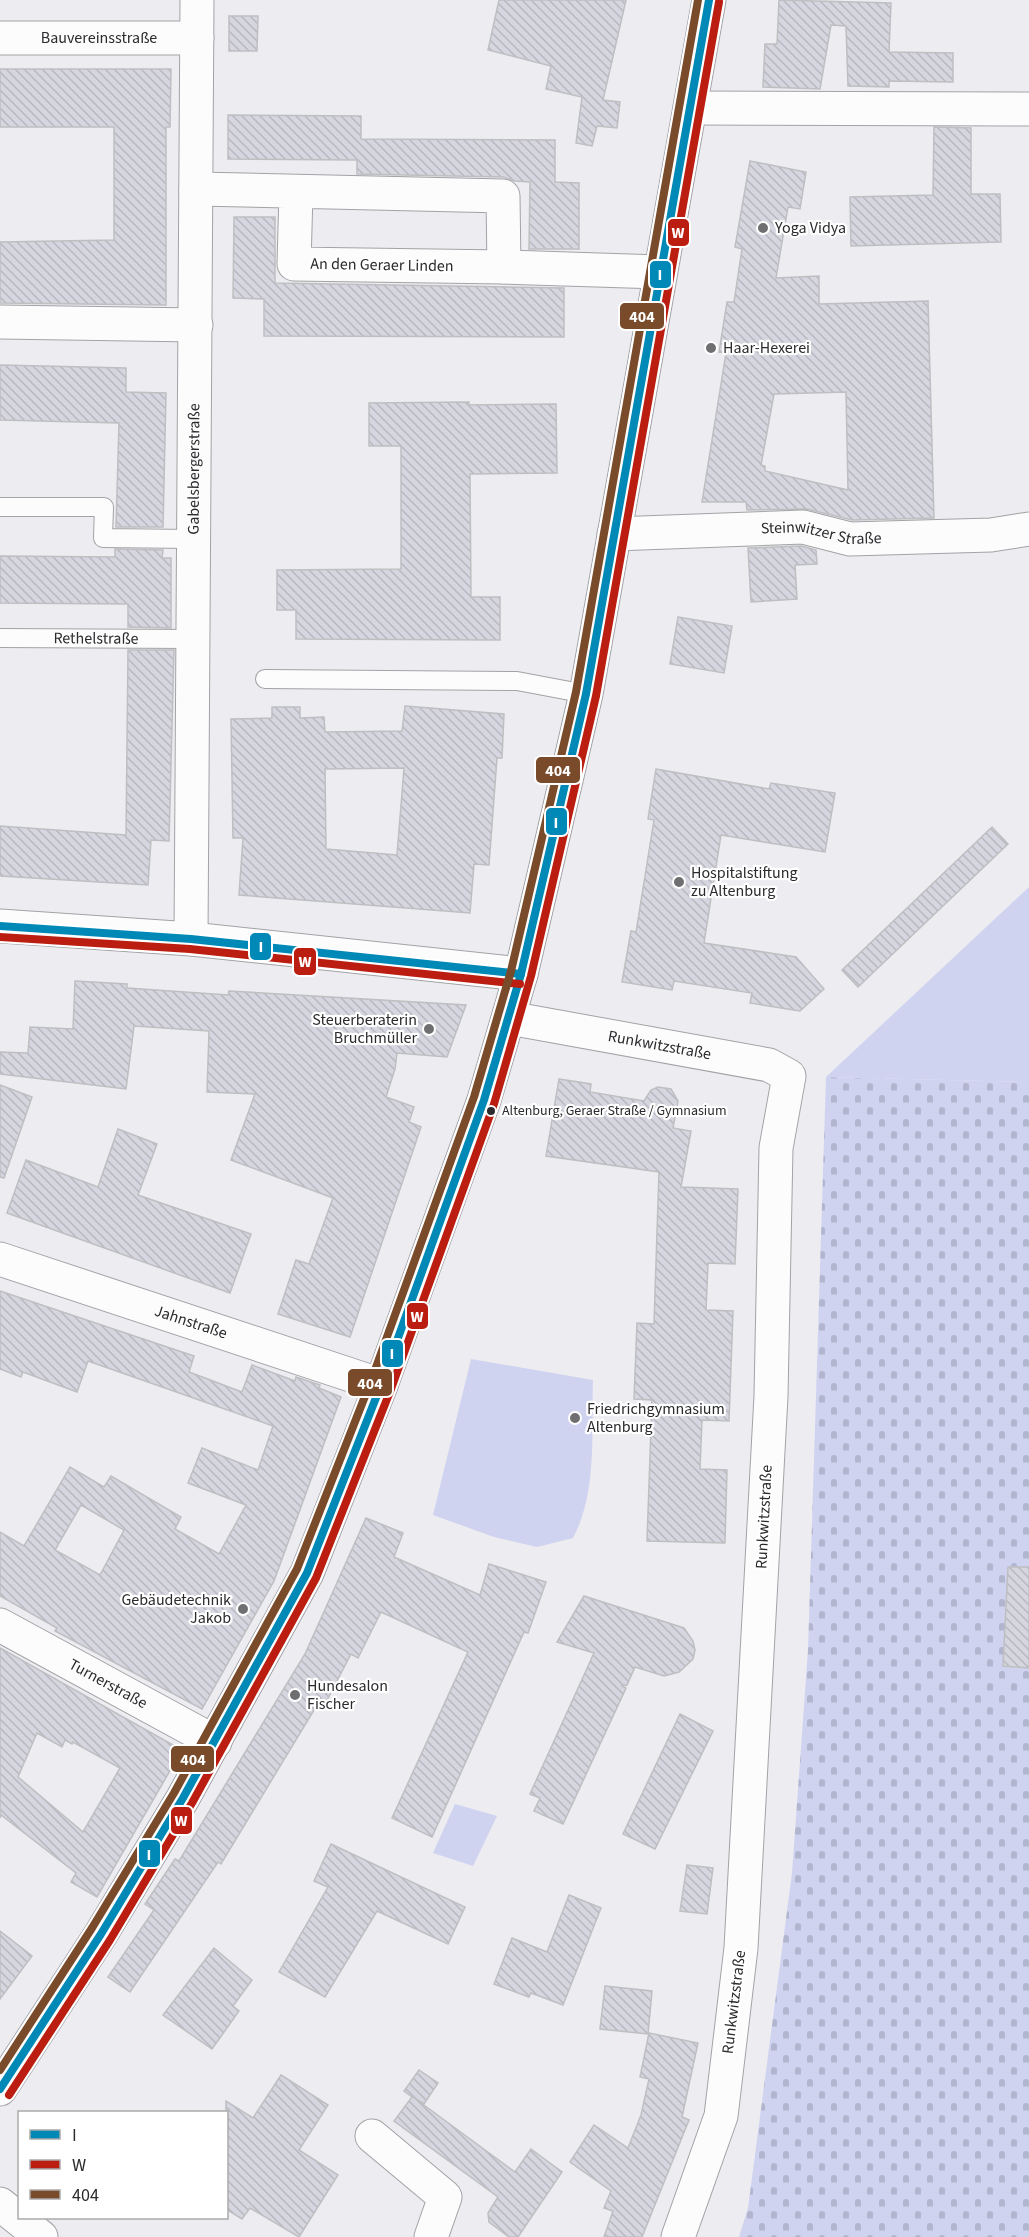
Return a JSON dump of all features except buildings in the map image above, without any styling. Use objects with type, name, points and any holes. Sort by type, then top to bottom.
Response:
[{"type":"street","name":"Gabelsbergerstraße","points":[[191,939],[196,0]]},
{"type":"street","points":[[0,2089],[101,1934],[215,1742],[307,1573],[381,1385],[484,1100],[521,974],[586,694],[709,0]]},
{"type":"street","name":"Bauvereinsstraße","points":[[0,38],[197,38]]},
{"type":"street","points":[[690,108],[1029,109]]},
{"type":"street","points":[[196,189],[503,196],[504,267]]},
{"type":"street","name":"An den Geraer Linden","points":[[296,193],[294,264],[504,267],[660,273]]},
{"type":"street","points":[[0,322],[196,325]]},
{"type":"street","name":"Steinwitzer Straße","points":[[614,534],[666,534],[803,527],[850,538],[991,535],[1029,529]]},
{"type":"street","points":[[0,926],[191,939],[521,974]]},
{"type":"street","name":"Runkwitzstraße","points":[[509,1018],[769,1065],[789,1076],[776,1148],[771,1396],[741,1948],[721,2116],[678,2237]]},
{"type":"street","name":"Jahnstraße","points":[[0,1259],[381,1385]]},
{"type":"street","name":"Turnerstraße","points":[[0,1625],[215,1742]]},
{"type":"street","points":[[372,2136],[445,2197],[431,2237]]},
{"type":"street","points":[[0,2204],[18,2218]]},
{"type":"street","points":[[19,2219],[41,2237]]},
{"type":"lane","points":[[0,507],[104,507],[103,538],[192,539]]},
{"type":"lane","name":"Rethelstraße","points":[[0,638],[191,639]]},
{"type":"lane","points":[[265,679],[517,681],[586,694]]},
{"type":"green space","points":[[1029,887],[1029,1082],[826,1077]]},
{"type":"green space","points":[[826,1077],[1029,1082],[1029,2237],[739,2237],[748,2208],[792,1873],[808,1650]]},
{"type":"green space","points":[[471,1359],[593,1380],[590,1481],[581,1520],[573,1538],[537,1547],[494,1537],[433,1515]]},
{"type":"green space","points":[[455,1804],[497,1816],[473,1866],[433,1853]]},
{"type":"transit line","name":"404","points":[[0,2070],[92,1928],[174,1793],[297,1569],[371,1381],[474,1097],[511,971],[576,692],[698,0]]},
{"type":"transit line","name":"I","points":[[0,2089],[101,1934],[183,1798],[307,1573],[381,1385],[484,1100],[521,974],[586,694],[709,0]]},
{"type":"transit line","name":"W","points":[[9,2095],[110,1940],[192,1803],[316,1578],[391,1389],[494,1104],[531,976],[596,696],[719,2]]},
{"type":"transit line","name":"I","points":[[0,926],[191,939],[521,974]]},
{"type":"transit line","name":"W","points":[[0,937],[190,949],[520,984]]},
{"type":"place","name":"Yoga Vidya","points":[[763,228]]},
{"type":"place","name":"Haar-Hexerei","points":[[711,348]]},
{"type":"place","name":"Hospitalstiftung zu Altenburg","points":[[679,882]]},
{"type":"place","name":"Steuerberaterin Bruchmüller","points":[[429,1029]]},
{"type":"place","name":"Altenburg, Geraer Straße / Gymnasium","points":[[491,1111]]},
{"type":"place","name":"Friedrichgymnasium Altenburg","points":[[575,1418]]},
{"type":"place","name":"Gebäudetechnik Jakob","points":[[243,1609]]},
{"type":"place","name":"Hundesalon Fischer","points":[[295,1695]]}]
